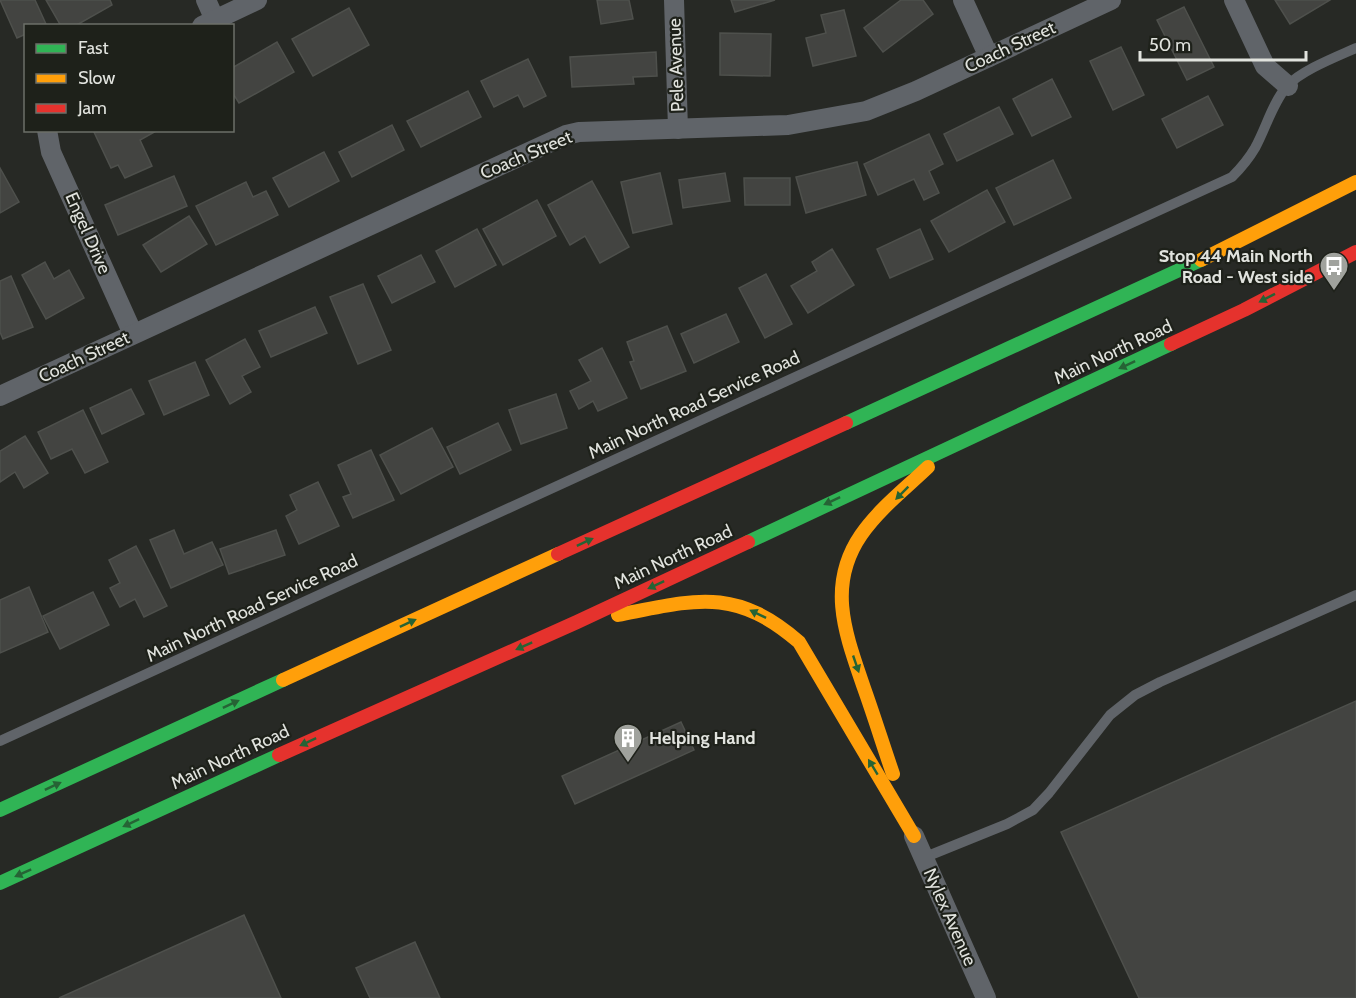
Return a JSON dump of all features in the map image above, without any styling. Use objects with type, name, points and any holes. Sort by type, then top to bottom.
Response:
[{"type":"highway","points":[[0,810],[1205,258],[1356,182]]},
{"type":"highway","name":"Main North Road","points":[[0,883],[361,717],[577,622],[943,452],[1244,310],[1356,252]]},
{"type":"highway","points":[[914,836],[844,628],[840,595],[848,557],[855,542],[866,528],[943,452]]},
{"type":"highway","points":[[577,622],[708,600],[733,604],[774,622],[799,642],[914,836]]},
{"type":"street","points":[[206,0],[209,22],[258,0]]},
{"type":"street","name":"Pele Avenue","points":[[674,0],[678,129]]},
{"type":"street","points":[[963,0],[989,57]]},
{"type":"street","name":"Coach Street","points":[[0,396],[566,135],[579,132],[788,125],[866,111],[916,91],[1111,0]]},
{"type":"street","points":[[1234,0],[1265,66],[1287,86]]},
{"type":"street","name":"Engel Drive","points":[[47,132],[51,152],[133,334]]},
{"type":"street","name":"Nylex Avenue","points":[[914,836],[986,998]]},
{"type":"lane","name":"Main North Road Service Road","points":[[0,741],[1232,177],[1245,164],[1287,86],[1302,75],[1356,48]]},
{"type":"lane","points":[[923,858],[996,829],[1033,810],[1110,715],[1135,695],[1356,595]]},
{"type":"building","points":[[0,0],[35,0],[46,24],[24,24],[24,35],[17,38]]},
{"type":"building","points":[[46,0],[110,0],[112,5],[79,24],[60,24]]},
{"type":"building","points":[[597,0],[629,0],[633,19],[601,24]]},
{"type":"building","points":[[731,0],[775,0],[735,12]]},
{"type":"building","points":[[901,0],[923,0],[933,14],[883,52],[864,28]]},
{"type":"building","points":[[1275,0],[1330,0],[1290,24]]},
{"type":"building","points":[[1184,7],[1214,67],[1187,80],[1157,20]]},
{"type":"building","points":[[349,8],[369,45],[313,76],[292,39]]},
{"type":"building","points":[[844,10],[856,56],[813,66],[806,38],[826,33],[821,15]]},
{"type":"building","points":[[720,33],[771,34],[770,76],[720,75]]},
{"type":"building","points":[[277,42],[294,72],[239,103],[234,95],[234,67]]},
{"type":"building","points":[[1121,47],[1144,95],[1113,110],[1090,61]]},
{"type":"building","points":[[656,52],[657,76],[633,77],[634,84],[572,87],[570,57]]},
{"type":"building","points":[[528,59],[546,96],[524,107],[518,95],[494,107],[481,81]]},
{"type":"building","points":[[1052,79],[1071,117],[1032,136],[1013,99]]},
{"type":"building","points":[[468,91],[481,117],[421,147],[407,121]]},
{"type":"building","points":[[1208,96],[1223,125],[1177,148],[1162,119]]},
{"type":"building","points":[[999,107],[1013,134],[957,161],[944,134]]},
{"type":"building","points":[[392,125],[404,150],[352,177],[339,152]]},
{"type":"building","points":[[94,132],[154,132],[140,140],[152,166],[125,178],[118,165],[111,168]]},
{"type":"building","points":[[929,134],[943,164],[929,171],[939,193],[924,200],[914,179],[878,195],[864,164]]},
{"type":"building","points":[[324,152],[339,181],[289,207],[273,178]]},
{"type":"building","points":[[1053,160],[1071,198],[1014,225],[996,188]]},
{"type":"building","points":[[857,162],[866,195],[806,213],[796,177]]},
{"type":"building","points":[[0,168],[19,202],[0,213]]},
{"type":"building","points":[[660,173],[672,224],[633,233],[621,182]]},
{"type":"building","points":[[725,173],[730,201],[683,208],[679,180]]},
{"type":"building","points":[[174,176],[187,206],[118,235],[105,205]]},
{"type":"building","points":[[744,178],[790,178],[790,205],[745,205]]},
{"type":"building","points":[[592,181],[629,247],[600,263],[585,236],[570,245],[548,205]]},
{"type":"building","points":[[246,182],[253,197],[266,191],[278,215],[216,245],[196,206]]},
{"type":"building","points":[[987,190],[1005,222],[949,252],[931,221]]},
{"type":"building","points":[[537,200],[556,236],[503,265],[483,229]]},
{"type":"building","points":[[189,216],[207,244],[161,272],[143,245]]},
{"type":"building","points":[[477,229],[496,265],[455,287],[436,251]]},
{"type":"building","points":[[920,229],[933,259],[890,278],[877,249]]},
{"type":"building","points":[[832,249],[854,285],[808,313],[791,286],[817,271],[812,262]]},
{"type":"building","points":[[421,255],[435,282],[392,303],[378,276]]},
{"type":"building","points":[[45,262],[54,279],[69,270],[84,298],[46,319],[22,275]]},
{"type":"building","points":[[766,274],[792,324],[765,338],[739,288]]},
{"type":"building","points":[[11,276],[33,327],[3,339],[0,332],[0,281]]},
{"type":"building","points":[[363,284],[391,350],[358,364],[330,297]]},
{"type":"building","points":[[315,307],[327,333],[271,357],[259,331]]},
{"type":"building","points":[[726,314],[739,342],[694,363],[681,334]]},
{"type":"building","points":[[667,326],[686,371],[641,389],[630,362],[634,361],[627,342]]},
{"type":"building","points":[[245,339],[260,367],[242,376],[251,392],[230,404],[206,360]]},
{"type":"building","points":[[602,348],[627,398],[598,411],[593,401],[579,409],[570,391],[591,381],[579,360]]},
{"type":"building","points":[[195,362],[209,395],[164,415],[149,381]]},
{"type":"building","points":[[131,389],[144,414],[102,434],[90,408]]},
{"type":"building","points":[[556,394],[567,428],[521,444],[509,410]]},
{"type":"building","points":[[83,410],[108,462],[85,473],[72,449],[51,459],[38,432]]},
{"type":"building","points":[[498,423],[511,450],[460,474],[447,447]]},
{"type":"building","points":[[432,428],[453,467],[401,494],[380,455]]},
{"type":"building","points":[[25,436],[48,473],[24,488],[15,472],[0,482],[0,451]]},
{"type":"building","points":[[371,450],[394,500],[353,518],[343,497],[351,494],[338,465]]},
{"type":"building","points":[[318,482],[339,526],[299,544],[286,516],[297,510],[290,495]]},
{"type":"building","points":[[174,530],[184,554],[212,542],[223,565],[171,588],[150,540]]},
{"type":"building","points":[[276,530],[285,555],[229,574],[220,549]]},
{"type":"building","points":[[136,546],[167,606],[144,617],[135,599],[120,607],[110,588],[120,583],[109,560]]},
{"type":"building","points":[[29,587],[48,632],[0,653],[0,600]]},
{"type":"building","points":[[93,592],[109,625],[60,649],[43,616]]},
{"type":"building","points":[[1356,701],[1356,998],[1139,998],[1061,832]]},
{"type":"building","name":"Helping Hand","points":[[681,722],[694,750],[575,804],[562,776]]},
{"type":"building","points":[[244,915],[281,998],[59,998]]},
{"type":"building","points":[[415,942],[440,998],[370,998],[356,968]]},
{"type":"traffic: fast","points":[[846,423],[1201,260]]},
{"type":"traffic: fast","points":[[748,542],[1171,344]]},
{"type":"traffic: fast","points":[[0,810],[283,680]]},
{"type":"traffic: fast","points":[[0,883],[279,755]]},
{"type":"traffic: slow","points":[[1201,260],[1356,182]]},
{"type":"traffic: slow","points":[[893,774],[846,630],[842,592],[844,573],[850,554],[868,526],[928,467]]},
{"type":"traffic: slow","points":[[283,680],[558,554]]},
{"type":"traffic: slow","points":[[618,615],[670,605],[713,602],[733,605],[754,612],[776,624],[799,642],[914,836]]},
{"type":"traffic: jam","points":[[1171,344],[1244,310],[1356,252]]},
{"type":"traffic: jam","points":[[558,554],[846,423]]},
{"type":"traffic: jam","points":[[279,755],[577,622],[748,542]]},
{"type":"place","name":"Stop 44 Main North Road - West side","points":[[1334,292]]},
{"type":"place","name":"Helping Hand","points":[[628,764]]}]
